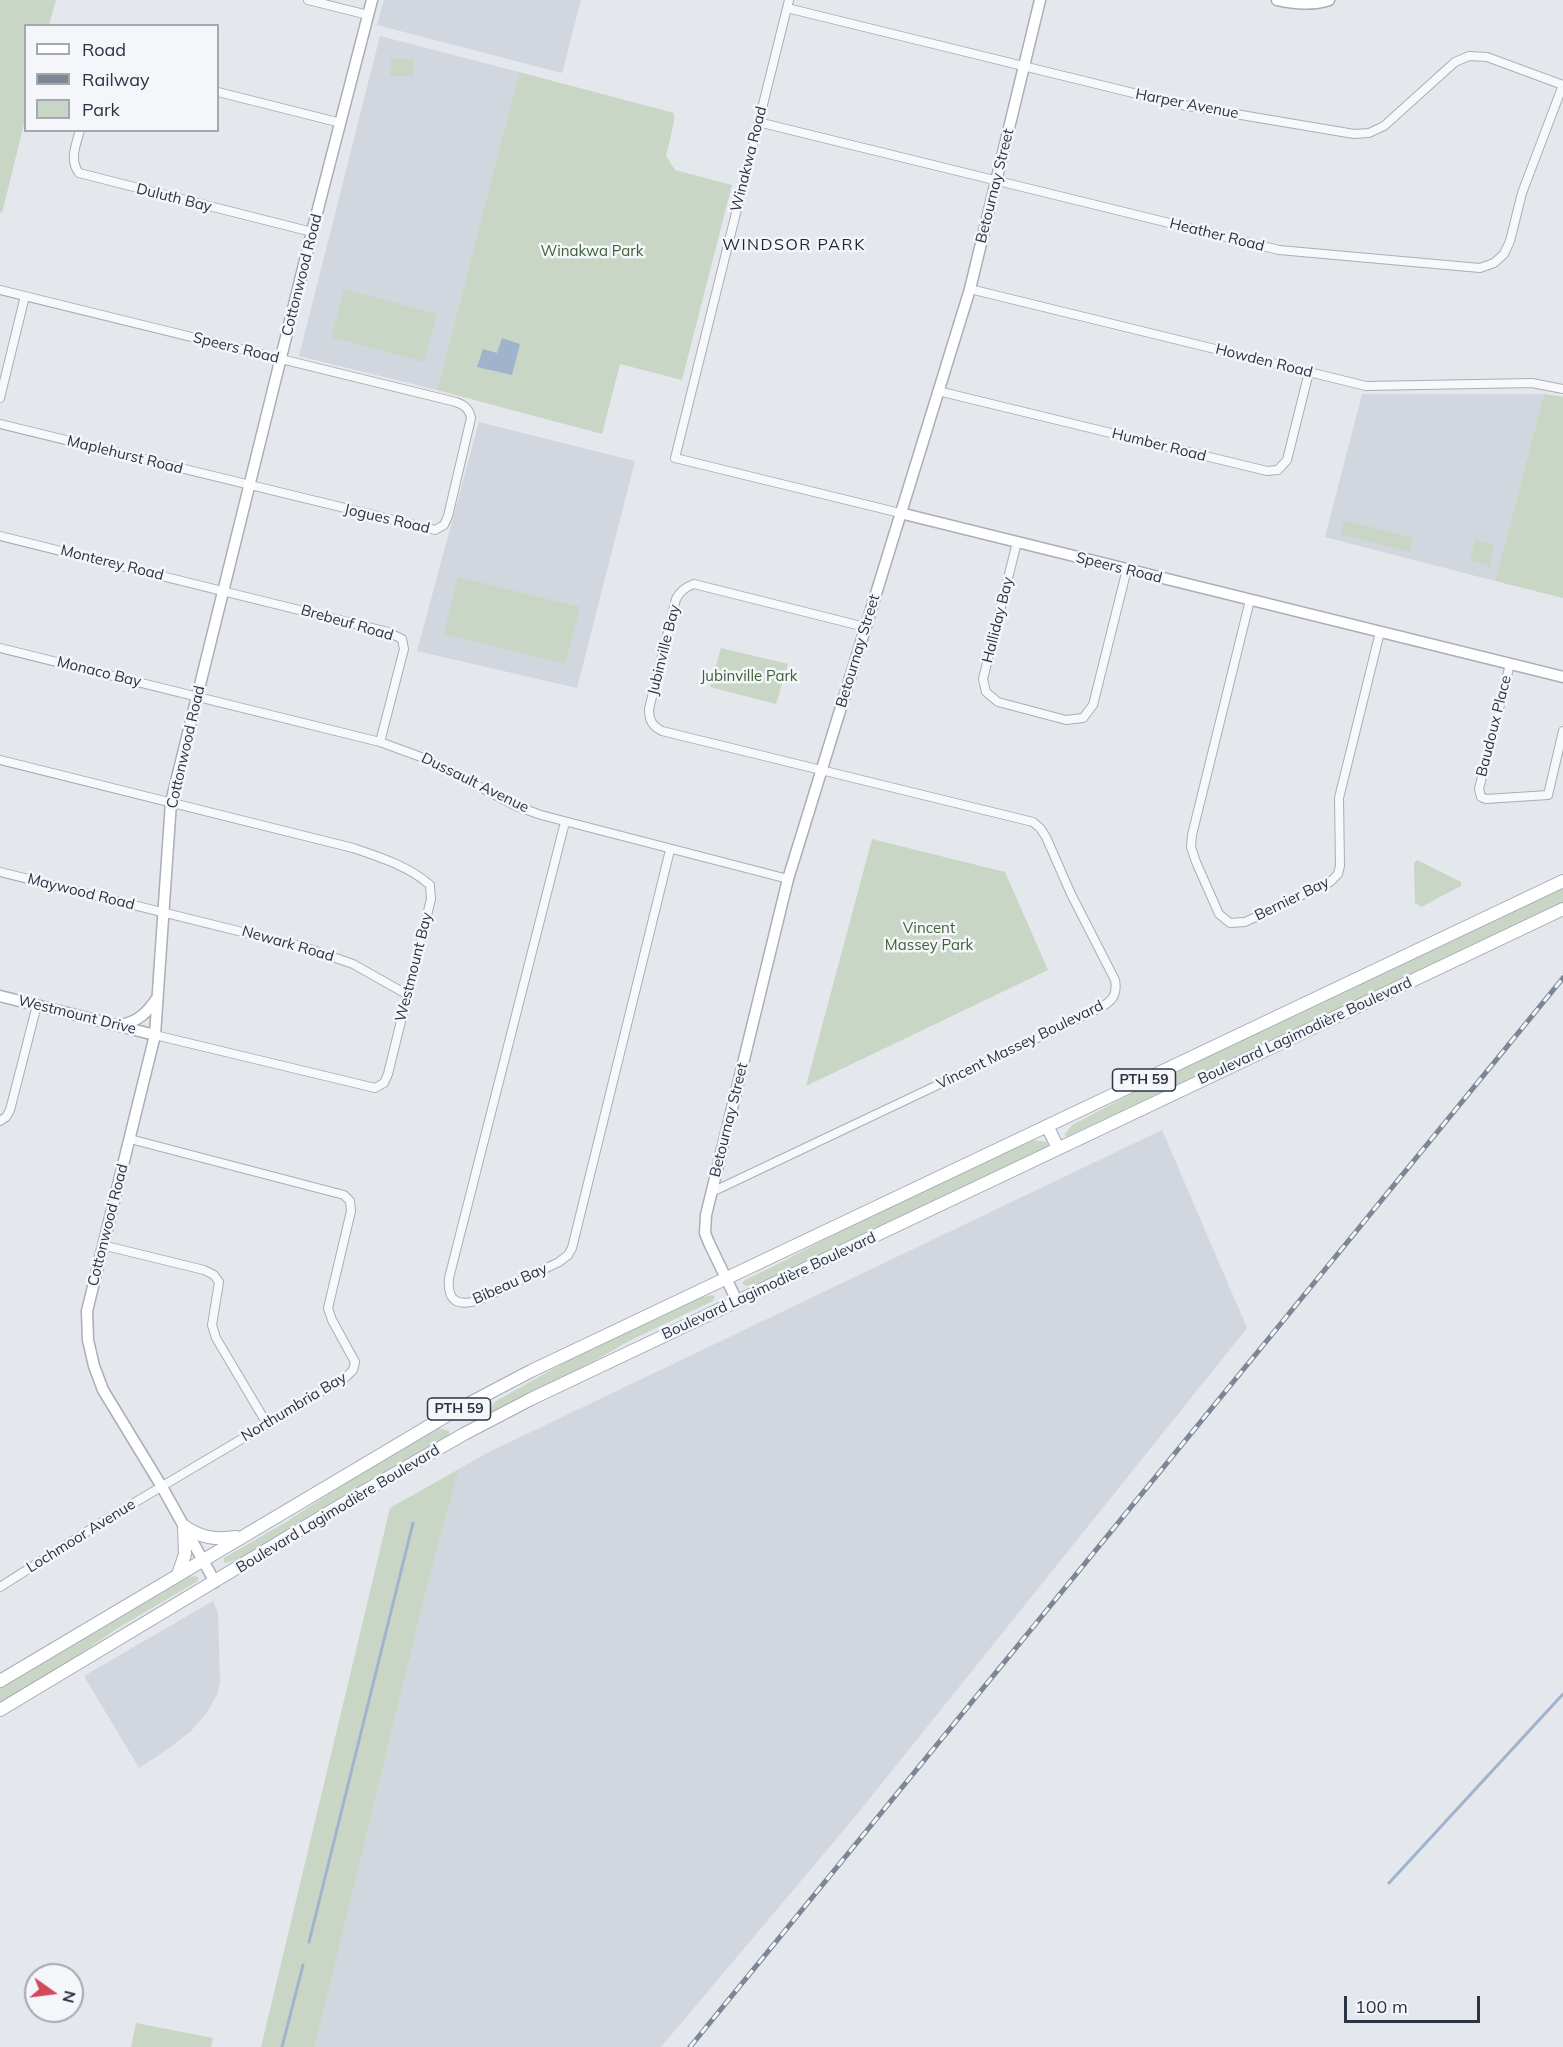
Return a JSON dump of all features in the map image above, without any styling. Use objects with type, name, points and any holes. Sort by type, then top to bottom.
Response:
[{"type":"main road","points":[[1539,892],[1563,873]]},
{"type":"main road","name":"Boulevard Lagimodière Boulevard","points":[[0,1681],[451,1413],[511,1381],[1563,881]]},
{"type":"main road","name":"Boulevard Lagimodière Boulevard","points":[[0,1710],[464,1434],[619,1356],[1563,909]]},
{"type":"main road","points":[[1047,1126],[1058,1148]]},
{"type":"main road","points":[[184,1526],[194,1533],[213,1539],[241,1537]]},
{"type":"main road","points":[[178,1575],[185,1554],[184,1526]]},
{"type":"street","points":[[308,0],[368,15]]},
{"type":"street","name":"Cottonwood Road","points":[[215,1582],[162,1487],[103,1389],[94,1366],[88,1340],[87,1311],[155,1035],[171,802],[372,0]]},
{"type":"street","name":"Betournay Street","points":[[737,1301],[705,1233],[706,1215],[788,879],[970,289],[1040,0]]},
{"type":"street","points":[[1277,0],[1292,4],[1317,4],[1329,0]]},
{"type":"street","name":"Harper Avenue","points":[[788,4],[1024,67],[1182,105],[1354,134],[1369,133],[1384,126],[1455,62],[1469,56],[1486,57],[1563,85]]},
{"type":"street","name":"Winakwa Road","points":[[675,458],[788,4]]},
{"type":"street","name":"Heather Road","points":[[758,122],[1286,251],[1480,268],[1494,263],[1508,248],[1522,193],[1563,85]]},
{"type":"street","points":[[219,92],[341,123]]},
{"type":"street","name":"Duluth Bay","points":[[80,132],[74,155],[74,166],[79,173],[312,232]]},
{"type":"street","name":"Howden Road","points":[[970,289],[1366,386],[1532,383],[1563,389]]},
{"type":"street","name":"Speers Road","points":[[0,290],[456,402],[464,405],[470,411]]},
{"type":"street","points":[[0,398],[25,296]]},
{"type":"street","name":"Humber Road","points":[[938,391],[1267,471],[1278,470],[1287,460],[1309,372]]},
{"type":"street","name":"Jogues Road","points":[[250,486],[435,531],[444,525],[448,516],[471,423],[470,411]]},
{"type":"street","name":"Maplehurst Road","points":[[0,424],[250,486]]},
{"type":"street","name":"Speers Road","points":[[675,458],[1563,677]]},
{"type":"street","name":"Monterey Road","points":[[0,536],[224,591]]},
{"type":"street","name":"Halliday Bay","points":[[1017,542],[983,679],[987,692],[998,702],[1066,720],[1083,718],[1093,705],[1127,569]]},
{"type":"street","name":"Jubinville Bay","points":[[821,771],[662,731],[654,727],[649,718],[649,709],[676,599],[681,591],[694,584],[865,627]]},
{"type":"street","name":"Brebeuf Road","points":[[224,591],[388,632],[402,639],[404,649],[380,742]]},
{"type":"street","name":"Bernier Bay","points":[[1250,600],[1192,835],[1191,847],[1219,914],[1230,923],[1245,922],[1330,882],[1338,874],[1340,866],[1339,798],[1380,632]]},
{"type":"street","name":"Monaco Bay","points":[[0,648],[197,696]]},
{"type":"street","name":"Baudoux Place","points":[[1510,664],[1479,789],[1481,797],[1486,799],[1548,795],[1563,731]]},
{"type":"street","name":"Dussault Avenue","points":[[197,696],[380,742],[429,760],[516,806],[565,822],[788,879]]},
{"type":"street","points":[[0,760],[171,802]]},
{"type":"street","name":"Vincent Massey Boulevard","points":[[712,1192],[1089,1014],[1108,1004],[1117,989],[1115,980],[1071,894],[1046,837],[1033,822],[821,771]]},
{"type":"street","name":"Westmount Bay","points":[[155,1035],[375,1088],[384,1083],[388,1074],[431,900],[430,885],[421,877],[386,859],[353,848],[171,802]]},
{"type":"street","name":"Bibeau Bay","points":[[565,822],[449,1278],[450,1297],[457,1303],[467,1304],[479,1300],[559,1262],[568,1256],[572,1248],[670,850]]},
{"type":"street","name":"Maywood Road","points":[[0,872],[162,912]]},
{"type":"street","name":"Newark Road","points":[[162,912],[297,945],[336,957],[408,995]]},
{"type":"street","name":"Westmount Drive","points":[[0,996],[155,1035]]},
{"type":"street","points":[[118,1026],[141,1017],[157,998]]},
{"type":"street","points":[[0,1121],[10,1110],[37,1005]]},
{"type":"street","name":"Northumbria Bay","points":[[130,1139],[338,1192],[350,1201],[351,1211],[328,1308],[355,1362],[353,1370],[346,1377],[162,1487]]},
{"type":"street","points":[[102,1245],[204,1270],[214,1275],[219,1282],[212,1325],[216,1338],[267,1424]]},
{"type":"street","name":"Lochmoor Avenue","points":[[0,1587],[162,1487]]},
{"type":"shaded area","points":[[384,0],[581,0],[562,73],[377,25]]},
{"type":"shaded area","points":[[380,36],[519,72],[437,390],[299,356]]},
{"type":"shaded area","points":[[1362,394],[1544,394],[1495,581],[1325,537]]},
{"type":"shaded area","points":[[479,422],[635,461],[577,688],[417,651]]},
{"type":"shaded area","points":[[1162,1130],[1247,1328],[854,1818],[661,2047],[315,2047],[427,1587],[459,1469],[487,1453]]},
{"type":"shaded area","points":[[213,1601],[218,1613],[220,1682],[218,1692],[208,1711],[191,1731],[139,1768],[84,1676]]},
{"type":"green space","points":[[0,0],[56,0],[49,24],[24,24],[24,124],[2,213],[0,212]]},
{"type":"green space","points":[[391,59],[414,59],[414,76],[390,76]]},
{"type":"green space","name":"Winakwa Park","points":[[519,72],[674,113],[666,156],[675,170],[732,185],[682,380],[620,364],[602,434],[437,390]]},
{"type":"green space","points":[[344,289],[437,314],[424,362],[331,337]]},
{"type":"green space","points":[[1544,394],[1563,397],[1563,598],[1495,581]]},
{"type":"green space","points":[[1344,520],[1413,538],[1409,552],[1340,534]]},
{"type":"green space","points":[[1475,540],[1494,545],[1490,562],[1492,567],[1489,568],[1487,565],[1470,560]]},
{"type":"green space","points":[[458,577],[580,607],[565,664],[444,634]]},
{"type":"green space","name":"Jubinville Park","points":[[721,648],[788,664],[776,704],[710,687]]},
{"type":"green space","name":"Vincent Massey Park","points":[[872,839],[1005,872],[1048,970],[806,1086]]},
{"type":"green space","points":[[1417,860],[1461,882],[1461,886],[1421,907],[1415,903],[1414,863]]},
{"type":"green space","points":[[1563,888],[1563,903],[1066,1137],[1065,1134],[1072,1125],[1173,1072]]},
{"type":"green space","points":[[1031,1140],[1046,1142],[1049,1145],[763,1282],[746,1286],[742,1283],[856,1223]]},
{"type":"green space","points":[[713,1295],[715,1297],[713,1301],[629,1341],[580,1369],[494,1412],[491,1410],[496,1401],[596,1345],[694,1299]]},
{"type":"green space","points":[[439,1428],[449,1431],[449,1436],[240,1559],[224,1563],[224,1558]]},
{"type":"green space","points":[[459,1469],[427,1587],[315,2047],[261,2047],[390,1508]]},
{"type":"green space","points":[[198,1577],[198,1581],[118,1628],[46,1677],[0,1704],[0,1688],[183,1578]]},
{"type":"green space","points":[[136,2023],[213,2038],[211,2047],[131,2047]]},
{"type":"water","points":[[502,338],[520,344],[512,375],[477,367],[483,349],[497,353]]},
{"type":"waterway","points":[[309,1942],[413,1523]]},
{"type":"waterway","points":[[1389,1883],[1563,1694]]},
{"type":"waterway","points":[[282,2047],[303,1965]]},
{"type":"railway","points":[[690,2047],[1563,978]]},
{"type":"district","name":"WINDSOR PARK","points":[[794,245]]}]
